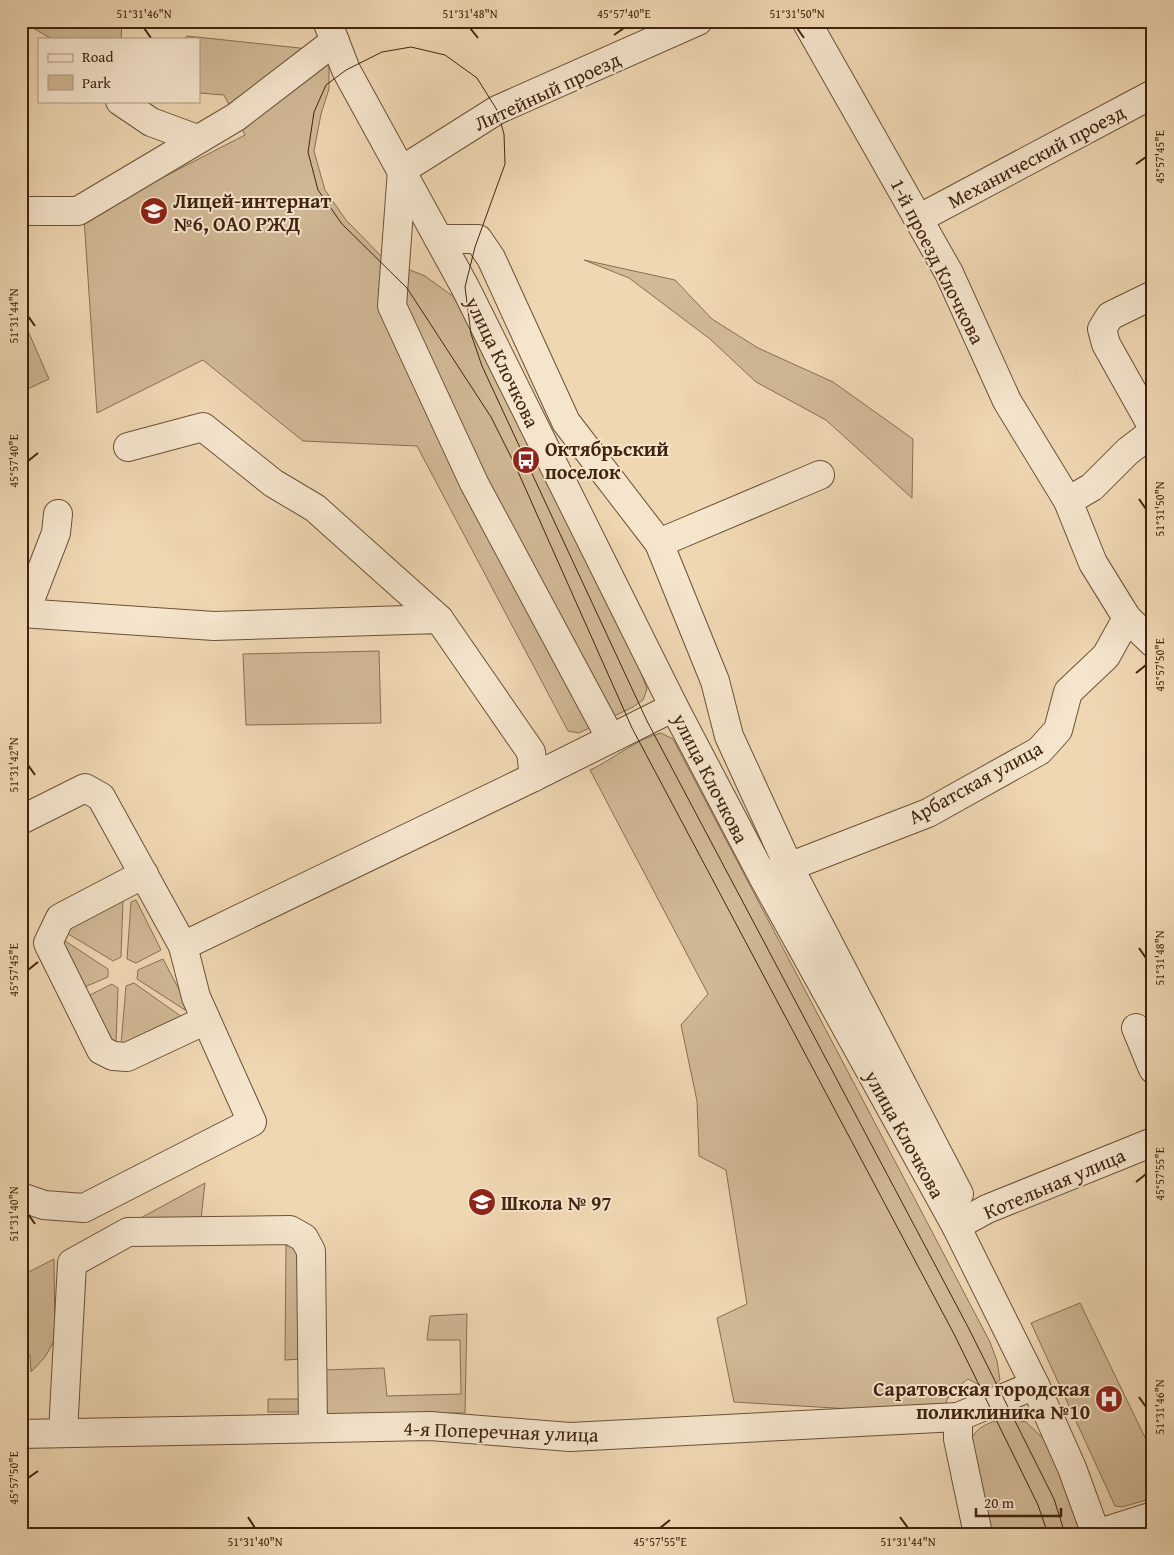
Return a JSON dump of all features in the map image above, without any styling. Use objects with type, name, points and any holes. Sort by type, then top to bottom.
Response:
[{"type":"street","name":"Литейный проезд","points":[[402,170],[497,110],[698,21]]},
{"type":"street","name":"1-й проезд Клочкова","points":[[806,21],[949,273],[1008,401],[1068,501],[1093,563],[1127,618],[1153,643]]},
{"type":"street","name":"улица Клочкова","points":[[331,31],[346,70],[465,287],[674,707],[762,877],[964,1222],[1072,1468],[1096,1534]]},
{"type":"street","points":[[21,211],[78,211],[236,117],[331,31]]},
{"type":"street","name":"Механический проезд","points":[[918,219],[1153,94]]},
{"type":"street","points":[[121,102],[150,122],[197,139]]},
{"type":"street","points":[[402,170],[392,306],[474,483],[610,738]]},
{"type":"street","points":[[439,239],[478,239],[491,258],[566,422],[659,543],[714,681],[729,736],[789,867],[964,1222]]},
{"type":"street","points":[[1068,501],[1092,487],[1128,451],[1153,430],[1106,344],[1102,329],[1110,316],[1153,295]]},
{"type":"street","points":[[128,447],[203,427],[273,484],[315,508],[439,620],[531,752],[534,777]]},
{"type":"street","points":[[659,543],[820,474]]},
{"type":"street","points":[[58,514],[56,533],[23,613],[214,626],[439,620]]},
{"type":"street","name":"Арбатская улица","points":[[762,877],[928,813],[1039,750],[1058,730],[1068,692],[1106,656],[1127,618]]},
{"type":"street","points":[[183,946],[534,777],[674,707]]},
{"type":"street","points":[[21,820],[85,788],[101,797],[183,946],[196,997],[252,1122],[84,1208],[44,1205],[21,1197]]},
{"type":"street","points":[[144,874],[60,918],[48,943],[101,1050],[113,1056],[128,1058],[206,1020]]},
{"type":"street","points":[[1136,1028],[1153,1069]]},
{"type":"street","name":"Котельная улица","points":[[964,1222],[987,1209],[1153,1142]]},
{"type":"street","points":[[63,1433],[72,1263],[128,1232],[290,1230],[304,1238],[311,1251],[314,1428]]},
{"type":"street","name":"4-я Поперечная улица","points":[[21,1434],[430,1426],[570,1437],[958,1417],[1035,1385]]},
{"type":"street","points":[[958,1417],[958,1439],[978,1534]]},
{"type":"street","points":[[1096,1534],[1153,1516]]},
{"type":"green space","points":[[21,21],[122,21],[121,38],[50,38]]},
{"type":"green space","points":[[187,36],[300,48],[329,59],[329,89],[321,114],[314,151],[325,190],[346,220],[385,260],[425,276],[454,297],[473,319],[633,650],[647,689],[643,700],[633,707],[579,733],[568,731],[417,446],[303,441],[203,360],[97,413],[84,218],[245,135],[224,95],[200,93],[200,38],[185,38]]},
{"type":"green space","points":[[584,260],[675,280],[712,319],[758,348],[833,382],[913,439],[912,498],[826,420],[756,382],[710,339],[629,278]]},
{"type":"green space","points":[[21,315],[49,379],[21,392]]},
{"type":"green space","points":[[379,651],[381,723],[246,725],[243,654]]},
{"type":"green space","points":[[661,733],[673,739],[990,1342],[997,1361],[1000,1380],[989,1390],[968,1379],[950,1393],[945,1405],[918,1413],[734,1402],[717,1318],[747,1304],[726,1170],[699,1156],[697,1101],[681,1025],[708,994],[590,770],[634,744]]},
{"type":"green space","points":[[114,900],[123,900],[121,957],[113,961],[65,932]]},
{"type":"green space","points":[[136,900],[161,950],[136,963],[127,959],[131,902]]},
{"type":"green space","points":[[62,939],[108,969],[108,977],[80,989]]},
{"type":"green space","points":[[163,959],[186,1003],[185,1010],[137,979],[138,970]]},
{"type":"green space","points":[[134,983],[182,1017],[121,1045],[126,986]]},
{"type":"green space","points":[[112,984],[118,988],[116,1043],[109,1043],[86,997]]},
{"type":"green space","points":[[205,1183],[201,1219],[135,1221]]},
{"type":"green space","points":[[286,1245],[292,1245],[299,1256],[301,1359],[285,1360]]},
{"type":"green space","points":[[54,1259],[55,1339],[45,1357],[31,1372],[30,1355],[21,1355],[21,1276]]},
{"type":"green space","points":[[1080,1303],[1153,1454],[1153,1498],[1122,1507],[1115,1506],[1031,1323]]},
{"type":"green space","points":[[467,1314],[465,1413],[329,1414],[322,1407],[323,1370],[384,1368],[387,1396],[461,1394],[460,1340],[427,1340],[430,1316]]},
{"type":"green space","points":[[268,1399],[302,1399],[302,1412],[268,1412]]},
{"type":"green space","points":[[1006,1418],[1026,1422],[1049,1444],[1086,1534],[989,1534],[969,1447],[974,1434],[983,1426]]},
{"type":"tram line","points":[[1048,1534],[1038,1505],[954,1334],[632,728],[515,465],[491,417],[407,288],[342,224],[318,190],[308,152],[314,112],[326,85],[346,70],[382,52],[411,47],[445,55],[477,78],[497,110],[504,134],[505,164],[475,247],[465,287],[471,334],[482,366],[647,721],[968,1327],[1054,1499],[1065,1534]]},
{"type":"place","name":"Лицей-интернат №6, ОАО РЖД","points":[[154,211]]},
{"type":"place","name":"Октябрьский поселок","points":[[526,460]]},
{"type":"place","name":"Школа № 97","points":[[482,1202]]},
{"type":"place","name":"Саратовская городская поликлиника №10","points":[[1109,1399]]}]
